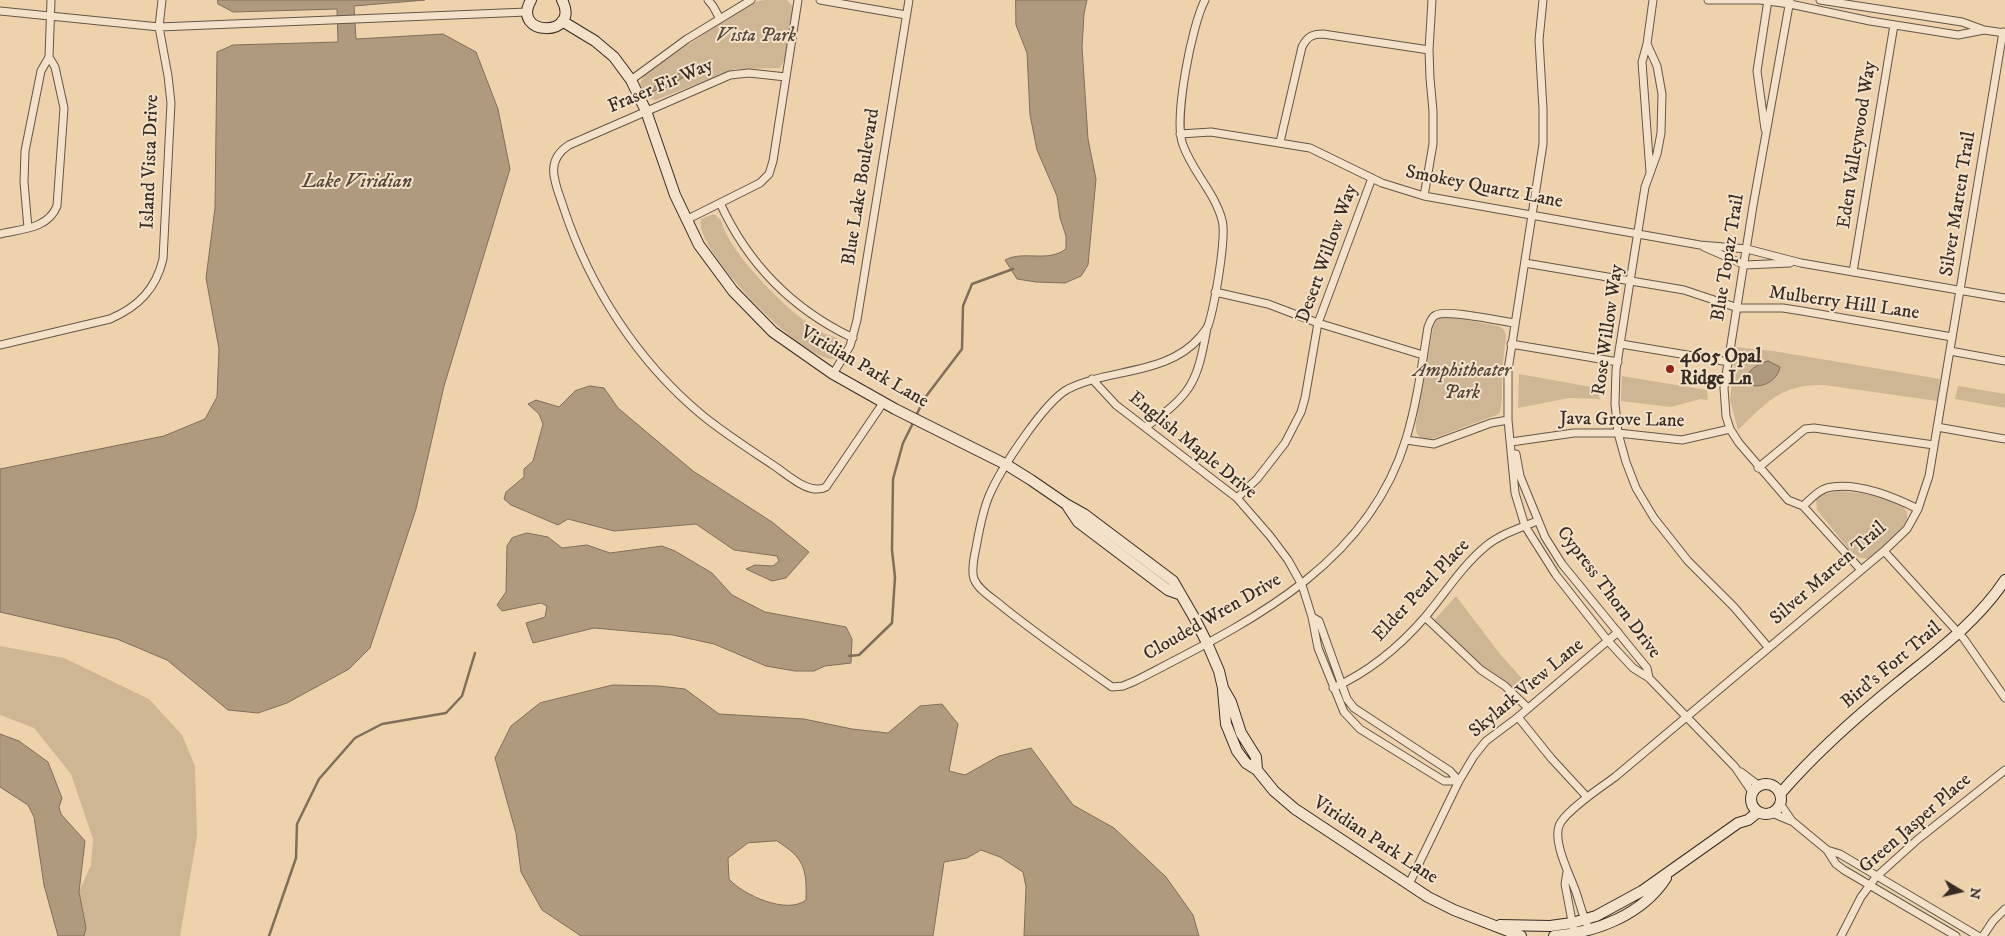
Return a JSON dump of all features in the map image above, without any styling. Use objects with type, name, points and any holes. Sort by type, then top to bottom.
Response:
[{"type":"street","points":[[28,228],[24,182],[25,151],[41,71],[49,57],[51,0]]},
{"type":"street","name":"Island Vista Drive","points":[[0,345],[110,319],[132,308],[148,292],[156,280],[163,259],[171,118],[169,82],[159,27],[162,0]]},
{"type":"street","points":[[531,0],[527,12],[531,22],[535,26],[544,29],[554,28],[562,20],[565,11],[562,0]]},
{"type":"street","points":[[708,0],[714,6],[720,19]]},
{"type":"street","points":[[631,80],[687,39],[750,0]]},
{"type":"street","points":[[686,220],[760,183],[769,174],[773,161],[798,0]]},
{"type":"street","points":[[820,0],[853,3],[906,15]]},
{"type":"street","name":"Blue Lake Boulevard","points":[[833,374],[853,338],[908,0]]},
{"type":"street","points":[[1146,427],[1168,411],[1188,391],[1199,369],[1215,292],[1223,241],[1223,222],[1186,152],[1180,134],[1179,116],[1186,72],[1198,16],[1205,0]]},
{"type":"street","points":[[1424,196],[1434,136],[1429,50],[1432,0]]},
{"type":"street","name":"Cypress Thorn Drive","points":[[1543,0],[1539,40],[1543,144],[1533,216],[1510,344],[1507,387],[1515,493],[1525,526],[1556,575],[1608,641],[1633,668],[1649,678],[1755,789]]},
{"type":"street","name":"Rose Willow Way","points":[[1650,177],[1642,62],[1647,44],[1653,0]]},
{"type":"street","points":[[1708,0],[1790,2],[1894,25],[1958,35],[1984,30]]},
{"type":"street","name":"Blue Topaz Trail","points":[[1766,137],[1757,71],[1768,0]]},
{"type":"street","points":[[1820,0],[1962,22],[1984,30],[2004,33]]},
{"type":"street","name":"Blue Topaz Trail","points":[[1790,2],[1744,265],[1724,402],[1730,429],[1758,468],[1788,500],[1804,506],[1861,570]]},
{"type":"street","points":[[0,10],[159,27],[527,12]]},
{"type":"street","name":"Viridian Park Lane","points":[[562,20],[595,41],[614,57],[631,80],[646,111],[675,195],[698,245],[745,305],[787,343],[833,374],[883,403],[1007,465],[1066,504],[1078,522],[1168,590],[1179,594],[1188,606],[1207,643],[1223,688],[1223,708],[1226,724],[1231,738],[1246,763],[1257,770],[1274,791],[1295,809],[1409,884],[1437,901],[1487,924],[1521,936]]},
{"type":"street","name":"Eden Valleywood Way","points":[[1853,272],[1894,25]]},
{"type":"street","name":"Silver Marten Trail","points":[[1586,924],[1567,872],[1558,838],[1561,822],[1587,797],[1615,777],[1768,647],[1884,552],[1907,529],[1918,509],[1929,476],[2004,33]]},
{"type":"street","points":[[1280,142],[1302,47],[1307,38],[1323,34],[1429,50]]},
{"type":"street","name":"Rose Willow Way","points":[[1647,44],[1657,66],[1662,94],[1661,133],[1650,177],[1645,187],[1618,362],[1615,396],[1618,433],[1636,488],[1654,518],[1688,561],[1734,607],[1768,647]]},
{"type":"street","points":[[0,234],[43,223],[55,213],[59,198],[64,108],[55,67],[49,57]]},
{"type":"street","name":"Fraser Fir Way","points":[[786,77],[749,72],[730,75],[570,145],[556,157],[553,173],[560,199],[581,253],[602,296],[624,329],[652,365],[690,405],[715,426],[806,486],[821,490],[830,484],[883,403]]},
{"type":"street","name":"Smokey Quartz Lane","points":[[1180,134],[1210,132],[1310,148],[1372,178],[1424,196],[1700,245],[1747,249],[1853,272],[2005,298]]},
{"type":"street","name":"Desert Willow Way","points":[[1237,498],[1257,479],[1285,442],[1301,412],[1318,323],[1372,178]]},
{"type":"street","points":[[720,203],[740,241],[761,270],[775,285],[806,311],[853,338]]},
{"type":"street","name":"Smokey Quartz Lane","points":[[1700,245],[1744,265],[1801,262]]},
{"type":"street","name":"Mulberry Hill Lane","points":[[1525,263],[1684,290],[1738,308],[1802,310],[1952,338]]},
{"type":"street","points":[[1215,292],[1268,304],[1318,323],[1423,355]]},
{"type":"street","name":"Clouded Wren Drive","points":[[1007,465],[990,494],[985,507],[974,556],[974,579],[984,591],[1016,617],[1112,687],[1123,686],[1256,616],[1302,585],[1336,554],[1360,526],[1387,483],[1406,440],[1431,319],[1437,314],[1448,312],[1514,323]]},
{"type":"street","points":[[1007,465],[1024,439],[1055,399],[1067,390],[1092,379],[1147,366],[1178,355],[1190,347],[1207,328]]},
{"type":"street","points":[[1510,344],[1618,362]]},
{"type":"street","points":[[1621,344],[1729,362]]},
{"type":"street","points":[[1950,351],[2005,361]]},
{"type":"street","name":"English Maple Drive","points":[[1092,379],[1116,405],[1237,498],[1270,536],[1288,560],[1302,585],[1312,617],[1318,648],[1344,712],[1360,729],[1444,781],[1459,781]]},
{"type":"street","points":[[1406,440],[1434,444],[1491,423],[1508,420]]},
{"type":"street","points":[[1937,427],[2005,439]]},
{"type":"street","points":[[1758,468],[1805,429],[1814,428],[1934,445]]},
{"type":"street","name":"Java Grove Lane","points":[[1512,442],[1566,433],[1618,433],[1682,440],[1730,429]]},
{"type":"street","name":"Cypress Thorn Drive","points":[[1512,442],[1520,476],[1537,520],[1562,564],[1647,668],[1649,678]]},
{"type":"street","points":[[1804,506],[1817,493],[1831,487],[1838,487],[1878,492],[1918,509]]},
{"type":"street","name":"Elder Pearl Place","points":[[1333,688],[1357,677],[1384,656],[1425,617],[1464,568],[1486,546],[1500,536],[1537,520]]},
{"type":"street","points":[[1884,552],[1958,633],[2005,698]]},
{"type":"street","name":"Bird's Fort Trail","points":[[1772,813],[1778,795],[1797,774],[1864,712],[1972,622],[2005,580]]},
{"type":"street","name":"English Maple Drive","points":[[1312,617],[1320,621],[1341,684],[1347,699],[1354,708],[1450,771],[1459,781]]},
{"type":"street","points":[[1425,617],[1481,670],[1505,686],[1528,708]]},
{"type":"street","name":"Skylark View Lane","points":[[1409,884],[1459,781],[1474,756],[1486,741],[1518,717],[1618,632]]},
{"type":"street","points":[[1518,717],[1551,758],[1587,797]]},
{"type":"street","name":"Green Jasper Place","points":[[1841,936],[1868,886],[1876,877],[1931,828],[2005,770]]},
{"type":"street","points":[[1792,821],[1778,795],[1755,789],[1756,808],[1792,821],[1827,850],[1836,864],[1868,886],[1956,936]]},
{"type":"street","name":"Viridian Park Lane","points":[[1554,936],[1586,924],[1619,905],[1669,873],[1738,823],[1742,814],[1756,808]]},
{"type":"street","points":[[1827,850],[1840,854],[1978,936]]},
{"type":"street","name":"Silver Marten Trail","points":[[1567,872],[1565,884],[1573,928]]},
{"type":"street","points":[[1983,936],[1992,921],[2005,909]]},
{"type":"street","name":"Viridian Park Lane","points":[[1487,924],[1573,928]]},
{"type":"green space","name":"Vista Park","points":[[787,0],[793,7],[787,55],[780,68],[735,69],[656,100],[646,98],[640,84],[644,75],[733,14],[754,2]]},
{"type":"green space","points":[[714,214],[721,220],[734,247],[771,291],[797,315],[821,332],[841,342],[839,352],[834,359],[819,355],[799,343],[776,324],[731,277],[714,254],[703,234],[701,219]]},
{"type":"green space","name":"Amphitheater Park","points":[[1445,316],[1499,326],[1504,330],[1506,336],[1502,370],[1502,401],[1500,412],[1497,415],[1439,437],[1425,439],[1416,432],[1416,423],[1434,323],[1440,317]]},
{"type":"green space","points":[[1736,347],[1773,351],[1940,379],[1937,401],[1824,385],[1809,385],[1786,391],[1776,397],[1738,430],[1730,400]]},
{"type":"green space","points":[[1519,374],[1597,388],[1600,399],[1569,398],[1518,408]]},
{"type":"green space","points":[[1622,376],[1707,390],[1708,400],[1700,399],[1671,407],[1621,401]]},
{"type":"green space","points":[[1958,386],[2005,394],[2005,408],[1955,399]]},
{"type":"green space","points":[[1838,491],[1888,499],[1904,508],[1907,513],[1907,519],[1899,532],[1868,559],[1857,557],[1817,510],[1816,499],[1825,494]]},
{"type":"green space","points":[[1456,596],[1500,654],[1526,683],[1512,696],[1505,688],[1460,655],[1430,625]]},
{"type":"green space","points":[[0,646],[64,658],[149,699],[182,735],[195,766],[197,836],[180,936],[84,936],[86,928],[79,892],[91,865],[93,839],[71,774],[34,728],[0,715]]},
{"type":"water","name":"Lake Viridian","points":[[218,0],[425,0],[354,6],[356,39],[443,34],[476,52],[498,109],[510,169],[444,386],[416,509],[370,648],[349,669],[287,703],[258,713],[228,710],[167,660],[117,639],[0,612],[0,469],[164,436],[205,419],[217,397],[219,349],[206,278],[215,208],[217,52],[233,45],[338,42],[337,9],[233,12],[218,4]]},
{"type":"water","points":[[1016,0],[1087,0],[1084,14],[1082,47],[1088,139],[1096,179],[1088,265],[1081,276],[1065,283],[1017,279],[1005,260],[1020,256],[1051,255],[1066,249],[1066,236],[1060,218],[1057,196],[1037,150],[1030,115],[1027,53],[1016,25]]},
{"type":"water","points":[[698,66],[707,67],[706,70],[693,72],[671,85],[652,91],[656,85],[664,84],[680,73]]},
{"type":"water","points":[[1768,361],[1780,367],[1772,381],[1756,386],[1746,382],[1750,371]]},
{"type":"water","points":[[590,386],[604,388],[618,408],[693,471],[772,522],[809,552],[786,578],[772,581],[746,569],[755,565],[773,566],[779,561],[777,556],[734,550],[696,524],[614,531],[568,519],[558,525],[511,505],[504,499],[506,492],[524,477],[524,469],[533,461],[543,424],[539,414],[528,404],[536,400],[559,407],[575,391]]},
{"type":"water","points":[[527,533],[548,537],[562,548],[587,545],[610,553],[662,546],[675,551],[712,573],[732,595],[765,612],[846,627],[852,639],[851,663],[825,666],[814,671],[795,671],[766,666],[714,644],[673,635],[594,628],[533,643],[526,623],[545,617],[547,606],[541,603],[502,611],[497,605],[506,592],[507,546],[512,538]]},
{"type":"water","points":[[613,685],[659,686],[685,689],[719,714],[804,719],[852,729],[888,733],[920,706],[942,704],[958,724],[949,771],[965,775],[999,756],[1031,748],[1073,805],[1114,828],[1166,877],[1193,915],[1199,936],[1024,936],[1026,887],[1023,872],[1000,857],[981,850],[967,858],[944,862],[933,936],[581,936],[542,910],[521,872],[516,833],[495,758],[511,726],[540,703]],"holes":[[[777,841],[786,847],[802,865],[806,880],[806,900],[798,904],[777,904],[755,897],[729,879],[728,858],[748,843]]]},
{"type":"water","points":[[0,734],[19,741],[48,762],[62,798],[59,807],[61,814],[85,841],[79,892],[86,928],[84,936],[58,936],[44,885],[34,817],[28,805],[0,787]]},
{"type":"waterway","points":[[916,416],[924,399],[962,349],[963,306],[972,284],[1013,269]]},
{"type":"waterway","points":[[849,656],[859,655],[892,623],[895,577],[892,550],[893,479],[903,443],[914,421]]},
{"type":"waterway","points":[[269,936],[296,858],[297,824],[319,779],[355,738],[382,724],[446,713],[462,696],[475,653]]},
{"type":"place","name":"4605 Opal Ridge Ln","points":[[1670,369]]}]
